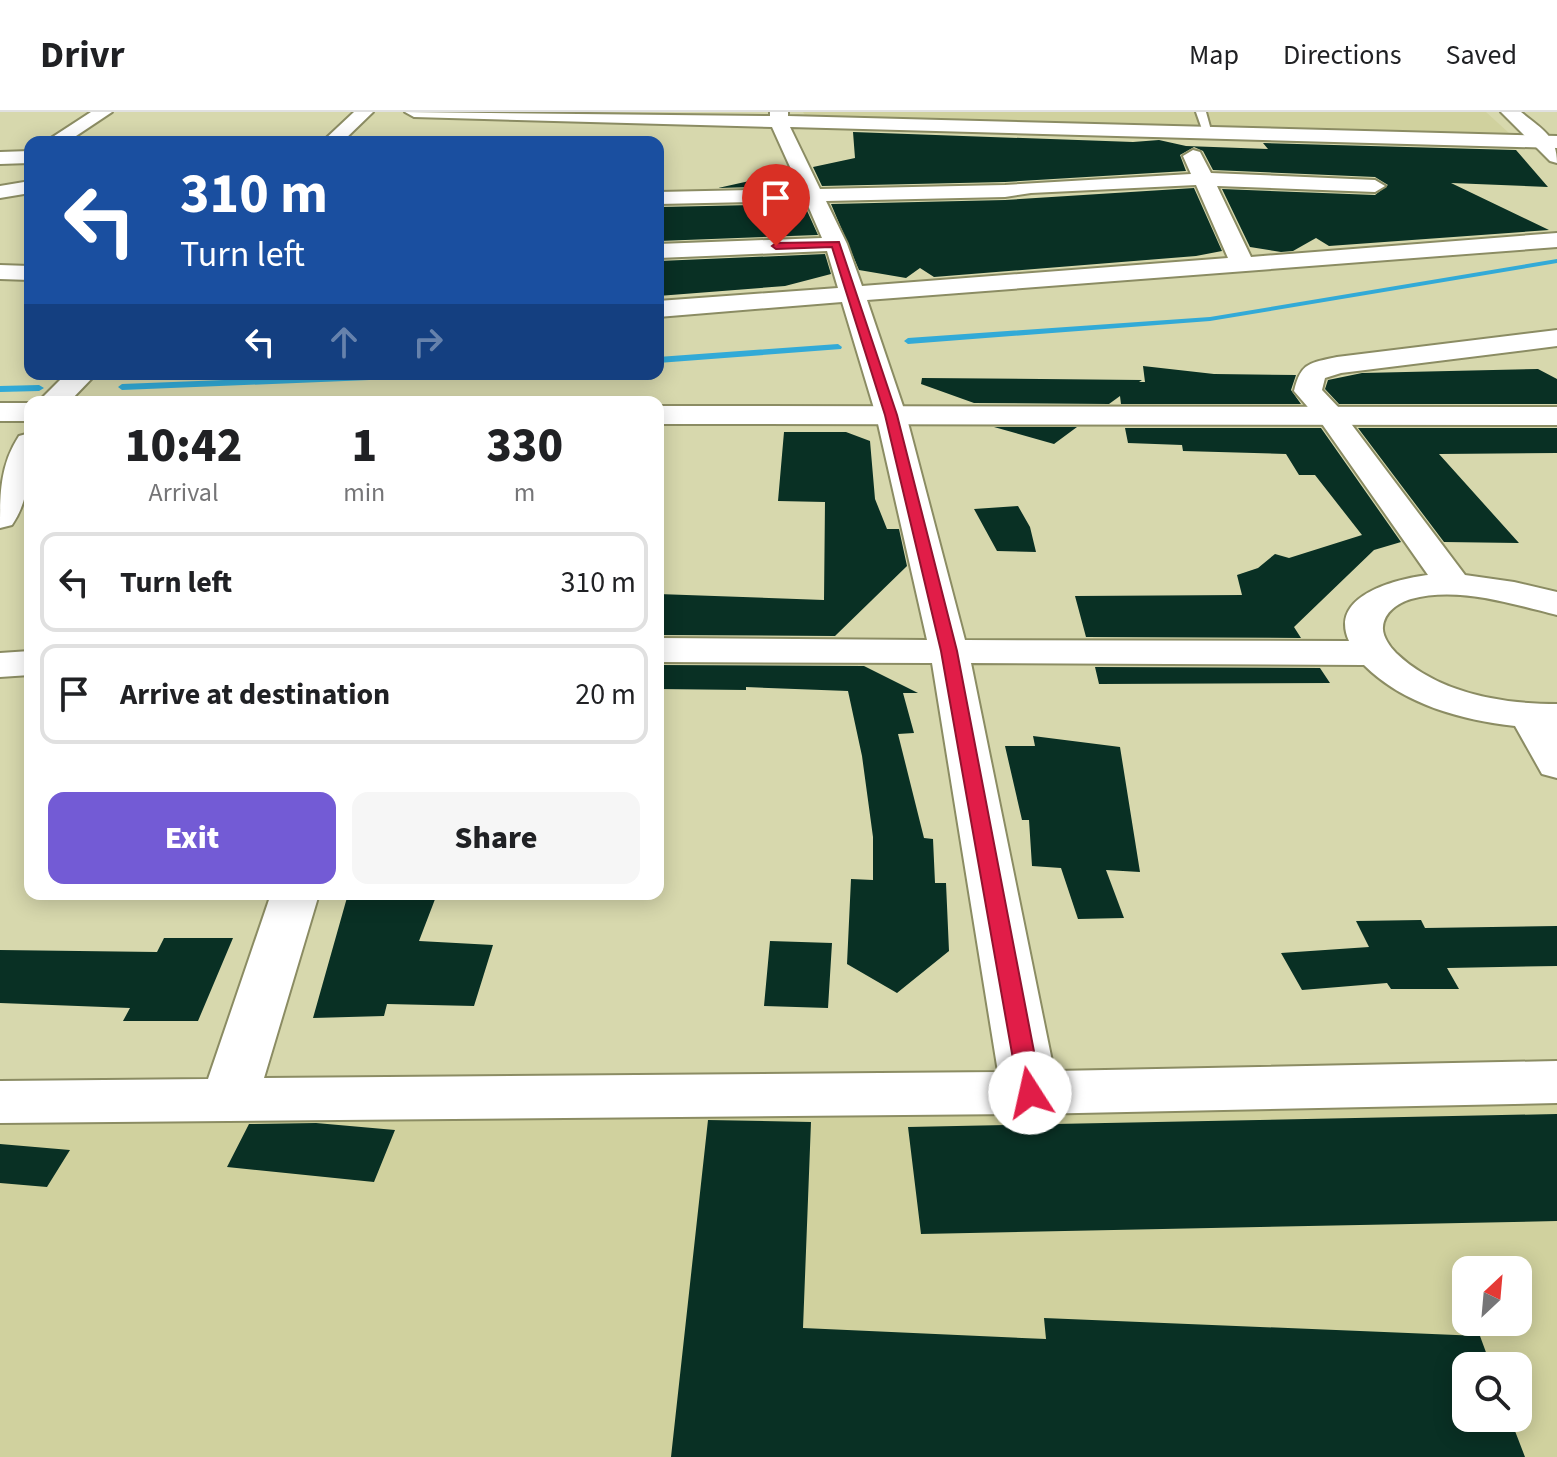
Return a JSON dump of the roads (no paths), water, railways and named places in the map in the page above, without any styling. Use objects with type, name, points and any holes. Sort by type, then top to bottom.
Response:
[{"type":"street","points":[[64,136],[103,112]]},
{"type":"street","points":[[338,136],[364,112]]},
{"type":"street","points":[[414,112],[779,117],[1551,142]]},
{"type":"street","points":[[1510,112],[1551,142],[1557,157]]},
{"type":"street","points":[[779,117],[836,244],[891,415],[949,651],[1030,1093]]},
{"type":"street","points":[[1183,131],[1243,265]]},
{"type":"street","points":[[0,158],[24,157]]},
{"type":"street","points":[[664,198],[1005,191],[1031,187],[1203,179],[1375,186]]},
{"type":"street","points":[[0,192],[24,188]]},
{"type":"street","points":[[664,309],[1557,240]]},
{"type":"street","points":[[664,251],[836,244]]},
{"type":"street","points":[[0,272],[24,273]]},
{"type":"street","points":[[1453,584],[1330,415],[1308,391],[1312,373],[1337,365],[1557,338]]},
{"type":"street","points":[[58,396],[76,380]]},
{"type":"street","points":[[0,412],[24,412]]},
{"type":"street","points":[[664,415],[1557,416]]},
{"type":"street","points":[[0,518],[24,457]]},
{"type":"street","points":[[1557,604],[1493,587],[1453,584],[1415,587],[1386,597],[1368,612],[1363,631],[1374,653],[1394,672],[1425,689],[1462,703],[1544,717],[1557,765]]},
{"type":"street","points":[[664,650],[1374,653]]},
{"type":"street","points":[[0,665],[24,663]]},
{"type":"street","points":[[230,1098],[293,900]]},
{"type":"street","points":[[0,1102],[1030,1093],[1557,1082]]},
{"type":"lane","points":[[1201,112],[1208,132]]},
{"type":"waterway","points":[[908,341],[1210,319],[1557,261]]},
{"type":"waterway","points":[[664,360],[838,347]]},
{"type":"waterway","points":[[122,387],[294,380]]},
{"type":"waterway","points":[[0,389],[39,388]]}]
